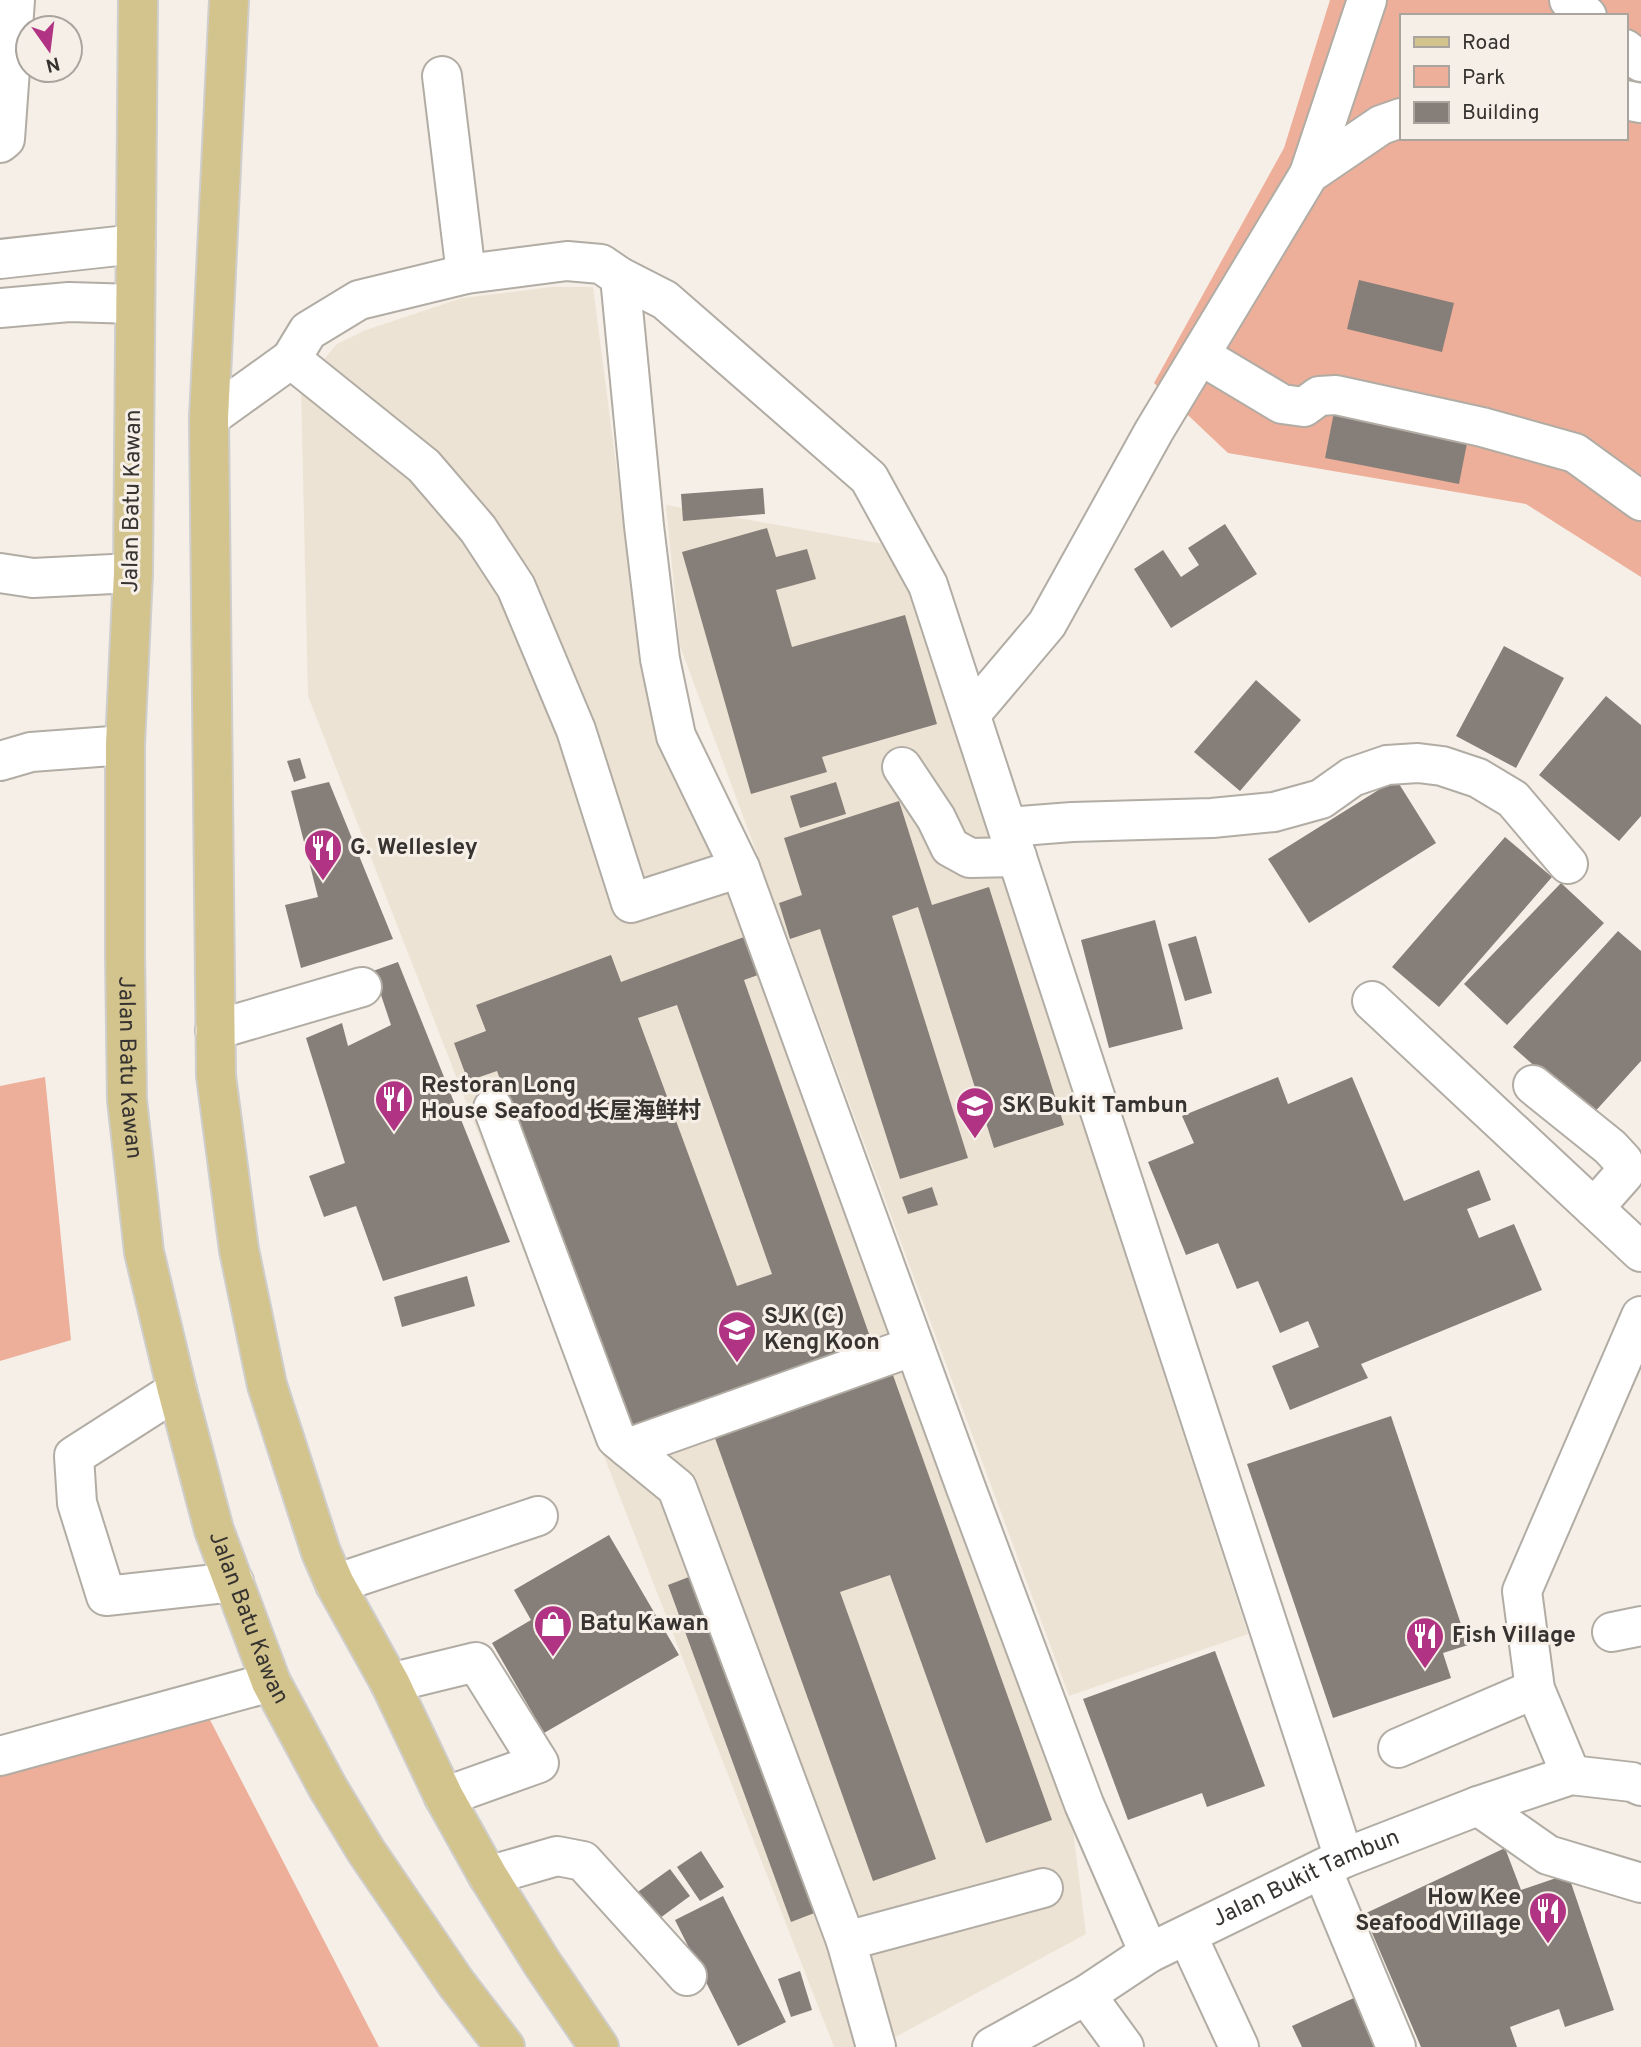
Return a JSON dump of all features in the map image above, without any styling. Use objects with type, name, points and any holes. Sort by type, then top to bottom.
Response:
[{"type":"main road","name":"Jalan Batu Kawan","points":[[138,0],[133,573],[125,745],[127,1100],[144,1252],[214,1530],[271,1682],[366,1852],[456,1983],[505,2047]]},
{"type":"main road","points":[[229,0],[208,418],[216,1076],[239,1250],[267,1385],[321,1552],[335,1584],[390,1683],[444,1797],[488,1876],[542,1963],[600,2047]]},
{"type":"main road","points":[[456,1983],[471,2047]]},
{"type":"street","points":[[0,143],[5,139],[5,91],[15,0]]},
{"type":"street","points":[[971,714],[1047,624],[1154,431],[1309,174],[1367,0]]},
{"type":"street","points":[[1569,0],[1585,14]]},
{"type":"street","points":[[1627,51],[1641,62]]},
{"type":"street","points":[[442,76],[466,274]]},
{"type":"street","points":[[1309,174],[1381,125],[1400,118]]},
{"type":"street","points":[[0,259],[136,244]]},
{"type":"street","points":[[208,418],[291,359],[308,331],[359,300],[466,274],[567,261],[601,264],[665,300],[869,478],[928,584],[1012,842],[1333,1864],[1396,2047]]},
{"type":"street","points":[[620,277],[643,526],[660,659],[676,736],[740,868],[1079,1792],[1149,1953]]},
{"type":"street","points":[[0,308],[69,302],[135,304]]},
{"type":"street","points":[[1200,355],[1282,404],[1304,407],[1320,396],[1336,395],[1482,427],[1575,453],[1641,501]]},
{"type":"street","points":[[291,359],[424,466],[478,529],[516,587],[576,730],[631,903],[740,868]]},
{"type":"street","points":[[0,573],[33,578],[133,573]]},
{"type":"street","points":[[0,761],[32,752],[125,745]]},
{"type":"street","points":[[902,767],[936,818],[950,848],[970,858],[1072,822],[1212,818],[1275,812],[1321,799],[1352,777],[1387,765],[1418,763],[1443,766],[1478,778],[1513,799],[1568,864]]},
{"type":"street","points":[[215,1030],[362,987]]},
{"type":"street","points":[[1372,1001],[1641,1252]]},
{"type":"street","points":[[1533,1085],[1610,1147],[1623,1161],[1624,1174],[1594,1208]]},
{"type":"street","points":[[493,1108],[616,1438],[677,1488],[846,1941],[876,2047]]},
{"type":"street","points":[[1571,1775],[1535,1689],[1522,1591],[1641,1316]]},
{"type":"street","points":[[628,1448],[914,1346]]},
{"type":"street","points":[[177,1390],[74,1456],[77,1503],[106,1596],[234,1582]]},
{"type":"street","points":[[335,1584],[538,1516]]},
{"type":"street","points":[[390,1683],[475,1662],[539,1763],[444,1797]]},
{"type":"street","points":[[0,1756],[271,1682]]},
{"type":"street","points":[[1398,1748],[1535,1689]]},
{"type":"street","name":"Jalan Bukit Tambun","points":[[992,2047],[1086,1995],[1149,1953],[1333,1864],[1478,1806],[1571,1775],[1632,1782],[1641,1786]]},
{"type":"street","points":[[1478,1806],[1548,1855],[1641,1883]]},
{"type":"street","points":[[488,1876],[557,1856],[583,1861],[687,1976]]},
{"type":"street","points":[[846,1941],[1044,1888]]},
{"type":"street","points":[[1187,1935],[1239,2047]]},
{"type":"street","points":[[1086,1995],[1124,2047]]},
{"type":"shaded area","name":"SJK (C) Keng Koon","points":[[552,287],[593,287],[645,688],[738,898],[1073,1830],[1086,1934],[877,2047],[834,2047],[308,696],[301,386],[337,344],[366,330],[462,298]]},
{"type":"shaded area","name":"SK Bukit Tambun","points":[[666,505],[895,546],[1248,1634],[1069,1696],[680,646]]},
{"type":"green space","points":[[1330,0],[1641,0],[1641,577],[1526,504],[1228,453],[1154,383],[1284,148]]},
{"type":"green space","points":[[45,1077],[71,1340],[0,1361],[0,1086]]},
{"type":"green space","points":[[208,1716],[379,2047],[0,2047],[0,1771]]},
{"type":"building","points":[[1359,280],[1454,303],[1442,352],[1347,329]]},
{"type":"building","points":[[1335,407],[1469,433],[1459,484],[1325,458]]},
{"type":"building","points":[[763,488],[765,514],[683,521],[681,494]]},
{"type":"building","points":[[1225,524],[1257,574],[1171,628],[1134,569],[1163,550],[1181,577],[1199,565],[1188,548]]},
{"type":"building","points":[[767,528],[776,557],[807,549],[816,579],[776,590],[792,647],[905,615],[937,724],[822,757],[827,772],[751,794],[682,552]]},
{"type":"building","points":[[1504,646],[1564,678],[1516,768],[1456,736]]},
{"type":"building","points":[[1256,680],[1301,720],[1240,791],[1194,752]]},
{"type":"building","points":[[1606,696],[1641,725],[1641,816],[1619,841],[1539,775]]},
{"type":"building","points":[[300,758],[306,778],[294,782],[287,761]]},
{"type":"building","points":[[1396,779],[1436,843],[1309,923],[1268,859]]},
{"type":"building","points":[[329,782],[393,939],[301,968],[285,905],[318,897],[291,791]]},
{"type":"building","points":[[836,782],[846,814],[800,828],[790,796]]},
{"type":"building","points":[[899,801],[932,905],[989,887],[1064,1125],[994,1148],[918,907],[892,916],[968,1158],[900,1179],[820,929],[790,939],[779,903],[802,895],[784,838]]},
{"type":"building","points":[[1505,837],[1552,877],[1439,1007],[1392,967]]},
{"type":"building","points":[[1561,883],[1604,923],[1507,1025],[1464,984]]},
{"type":"building","points":[[1155,920],[1183,1029],[1109,1048],[1081,940]]},
{"type":"building","points":[[1618,931],[1641,951],[1641,1061],[1591,1116],[1513,1047]]},
{"type":"building","points":[[1196,936],[1212,993],[1185,1001],[1168,944]]},
{"type":"building","points":[[744,937],[758,975],[744,980],[874,1348],[631,1435],[497,1071],[468,1081],[454,1043],[486,1031],[476,1005],[611,955],[621,982]],"holes":[[[677,1005],[772,1274],[737,1286],[638,1018]]]},
{"type":"building","points":[[398,962],[510,1242],[383,1281],[356,1206],[324,1217],[309,1176],[345,1163],[306,1038],[342,1023],[348,1046],[391,1025],[373,971]]},
{"type":"building","points":[[1278,1077],[1288,1104],[1352,1077],[1404,1201],[1479,1170],[1491,1200],[1467,1209],[1479,1238],[1514,1224],[1542,1290],[1361,1364],[1368,1378],[1290,1410],[1272,1366],[1319,1347],[1308,1321],[1280,1333],[1258,1281],[1237,1289],[1218,1243],[1186,1255],[1148,1162],[1194,1143],[1182,1116]]},
{"type":"building","points":[[932,1187],[938,1205],[908,1214],[902,1197]]},
{"type":"building","points":[[467,1276],[475,1306],[402,1327],[394,1297]]},
{"type":"building","points":[[889,1364],[1052,1820],[986,1843],[890,1575],[840,1592],[936,1859],[873,1881],[711,1427]]},
{"type":"building","points":[[1391,1416],[1468,1645],[1443,1653],[1451,1678],[1333,1718],[1247,1464]]},
{"type":"building","points":[[609,1535],[679,1655],[544,1733],[492,1643],[531,1620],[514,1590]]},
{"type":"building","points":[[694,1575],[817,1912],[791,1922],[668,1585]]},
{"type":"building","points":[[1215,1651],[1265,1786],[1207,1807],[1202,1793],[1128,1820],[1083,1699]]},
{"type":"building","points":[[1505,1848],[1521,1890],[1568,1874],[1614,2010],[1565,2027],[1559,2009],[1510,2027],[1517,2047],[1421,2047],[1364,1914]]},
{"type":"building","points":[[701,1851],[724,1887],[700,1901],[677,1867]]},
{"type":"building","points":[[670,1869],[690,1896],[656,1921],[635,1894]]},
{"type":"building","points":[[723,1896],[786,2022],[738,2046],[675,1920]]},
{"type":"building","points":[[800,1971],[812,2010],[791,2017],[778,1979]]},
{"type":"building","points":[[1356,1997],[1379,2047],[1302,2047],[1292,2026]]},
{"type":"place","name":"G. Wellesley","points":[[323,882]]},
{"type":"place","name":"Restoran Long House Seafood 长屋海鲜村","points":[[394,1133]]},
{"type":"place","name":"SK Bukit Tambun","points":[[975,1140]]},
{"type":"place","name":"SJK (C) Keng Koon","points":[[737,1364]]},
{"type":"place","name":"Batu Kawan","points":[[553,1658]]},
{"type":"place","name":"Fish Village","points":[[1425,1670]]},
{"type":"place","name":"How Kee Seafood Village","points":[[1548,1945]]}]
